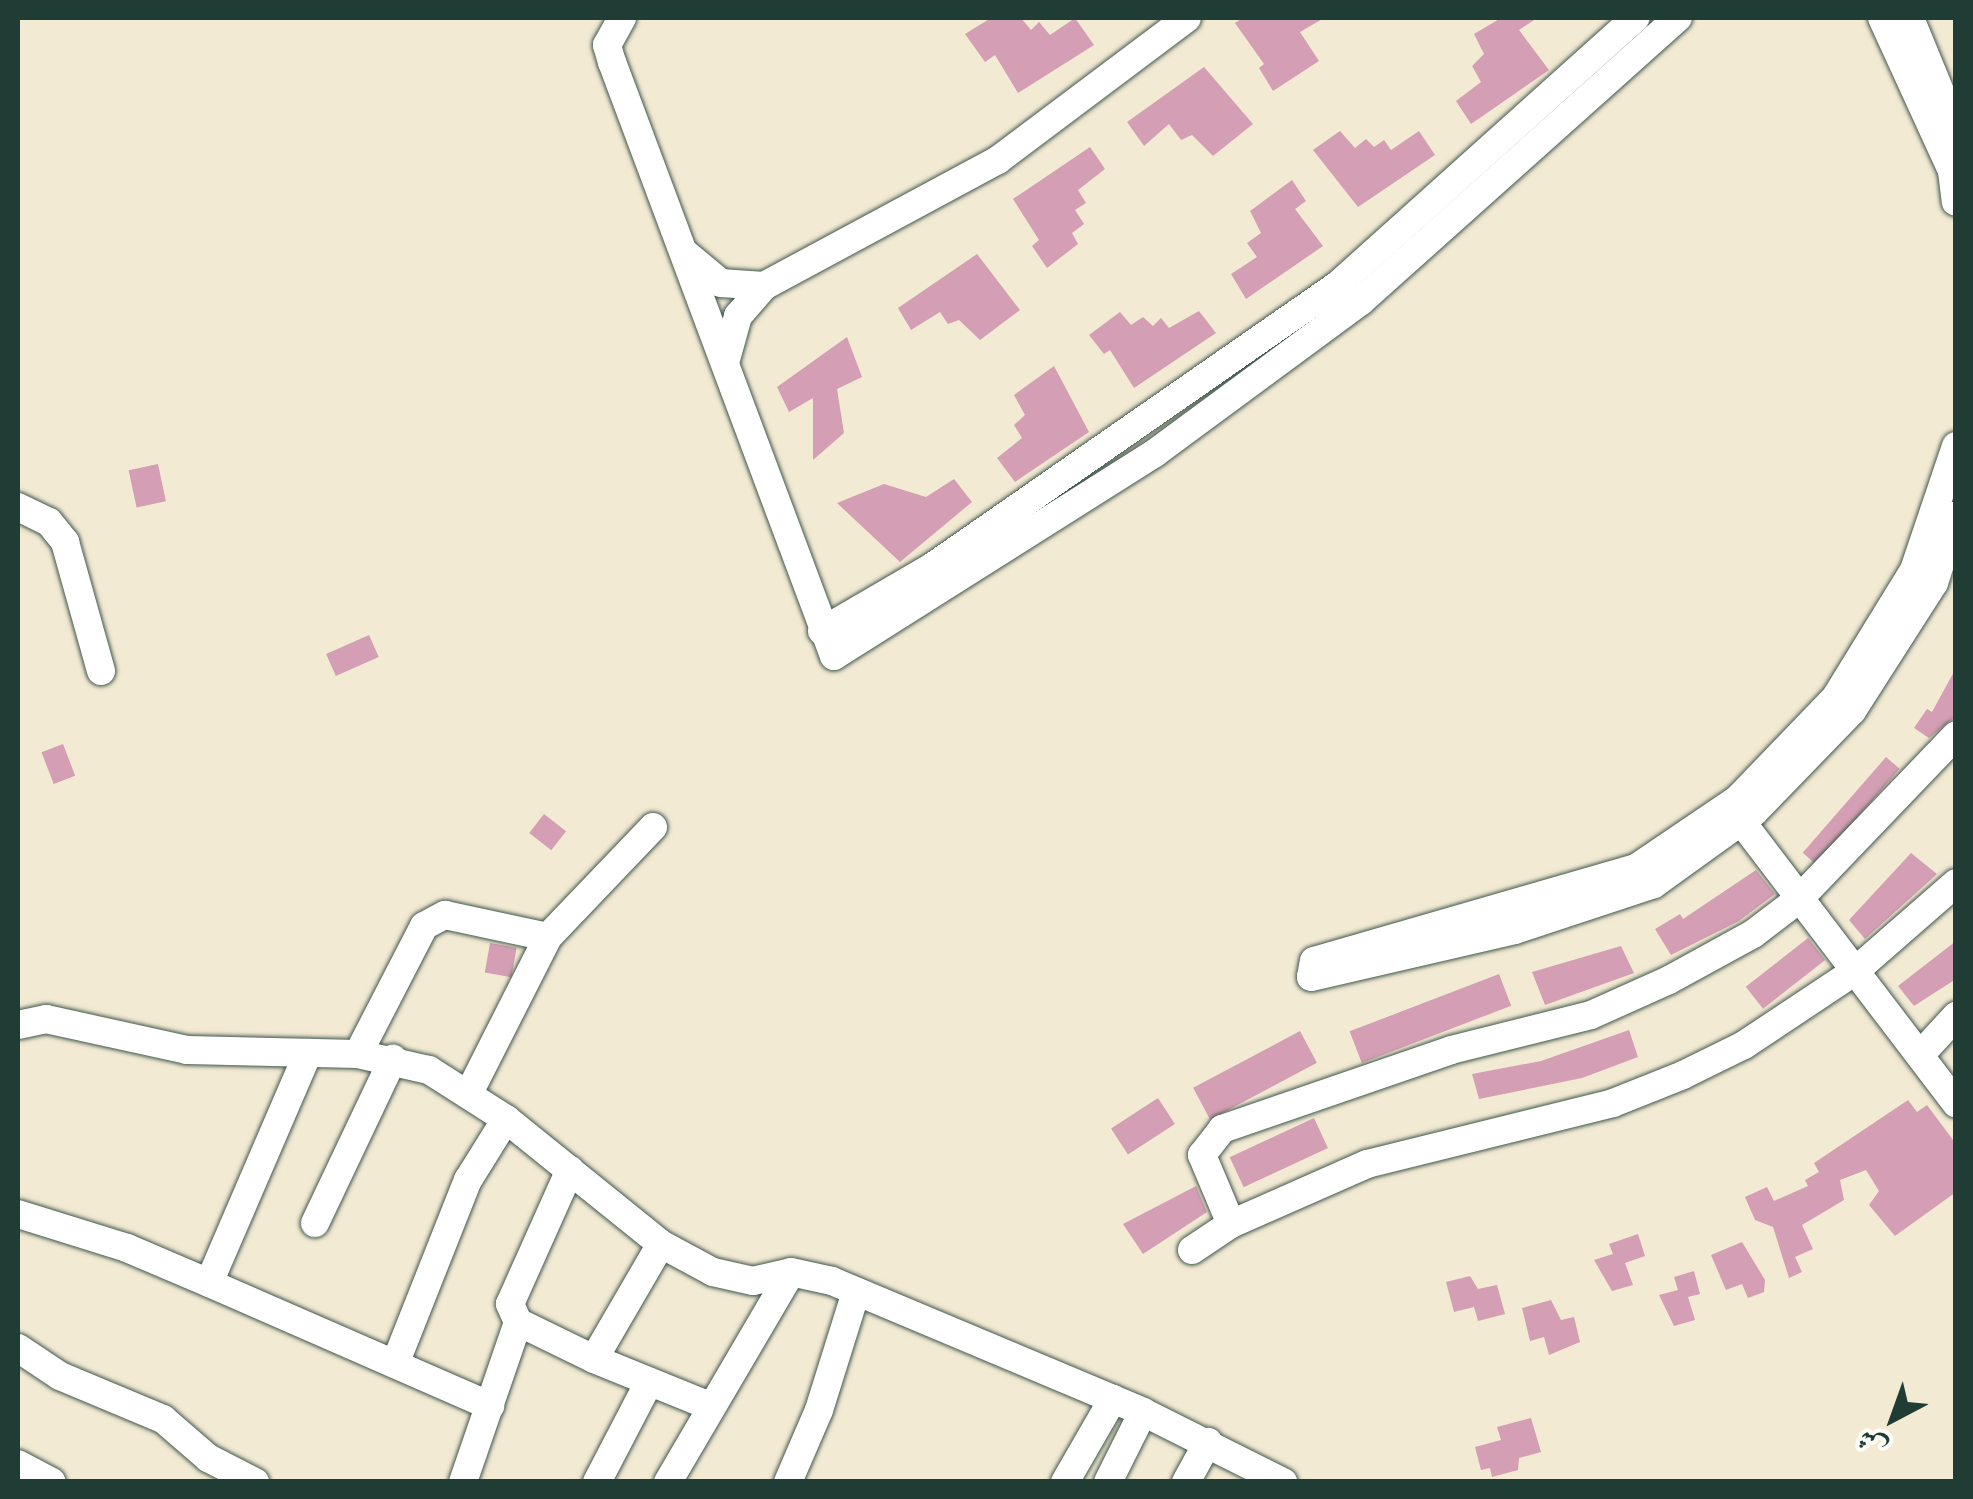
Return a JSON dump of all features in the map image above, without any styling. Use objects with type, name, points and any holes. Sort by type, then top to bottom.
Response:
[{"type":"street","points":[[622,18],[607,45],[828,644]]},
{"type":"street","points":[[725,363],[738,316],[764,286],[998,160],[1187,18]]},
{"type":"street","points":[[828,644],[932,567],[1340,283],[1635,18]]},
{"type":"street","points":[[828,644],[1154,453],[1361,301],[1678,18]]},
{"type":"street","points":[[1882,18],[1952,172],[1956,202]]},
{"type":"street","points":[[1910,18],[1956,130]]},
{"type":"street","points":[[680,248],[721,282],[764,286]]},
{"type":"street","points":[[1956,446],[1904,586],[1836,696],[1738,798],[1636,868],[1314,961],[1309,973],[1322,979],[1516,930],[1654,884],[1741,821],[1852,711],[1934,583],[1956,515]]},
{"type":"street","points":[[18,507],[50,522],[65,542],[101,672]]},
{"type":"street","points":[[1231,1224],[1202,1155],[1222,1129],[1451,1050],[1591,1015],[1736,943],[1799,898],[1956,735]]},
{"type":"street","points":[[1741,821],[1956,1104]]},
{"type":"street","points":[[469,1093],[548,937],[653,827]]},
{"type":"street","points":[[1192,1250],[1231,1224],[1367,1164],[1613,1103],[1683,1075],[1744,1045],[1854,972],[1956,884]]},
{"type":"street","points":[[358,1054],[424,926],[445,914],[548,937]]},
{"type":"street","points":[[1921,1054],[1956,1016]]},
{"type":"street","points":[[18,1025],[46,1019],[187,1050],[358,1054],[393,1059],[469,1093],[661,1244],[738,1279],[792,1272],[856,1292],[1144,1412],[1283,1482]]},
{"type":"street","points":[[210,1283],[308,1053]]},
{"type":"street","points":[[315,1224],[393,1059]]},
{"type":"street","points":[[394,1364],[468,1180],[506,1120]]},
{"type":"street","points":[[570,1170],[510,1304],[518,1322],[594,1359],[712,1407]]},
{"type":"street","points":[[18,1214],[127,1248],[490,1406]]},
{"type":"street","points":[[594,1359],[661,1244]]},
{"type":"street","points":[[668,1482],[792,1272]]},
{"type":"street","points":[[788,1482],[819,1410],[856,1292]]},
{"type":"street","points":[[463,1482],[518,1322]]},
{"type":"street","points":[[18,1348],[60,1376],[164,1419],[208,1458],[255,1482]]},
{"type":"street","points":[[598,1482],[649,1382]]},
{"type":"street","points":[[1065,1482],[1113,1399]]},
{"type":"street","points":[[1108,1482],[1144,1412]]},
{"type":"street","points":[[1186,1482],[1208,1442]]},
{"type":"street","points":[[18,1464],[52,1482]]},
{"type":"building","points":[[991,18],[1021,18],[1031,30],[1039,22],[1050,35],[1075,18],[1094,45],[1018,93],[995,55],[985,62],[965,34]]},
{"type":"building","points":[[1243,18],[1324,18],[1300,32],[1319,61],[1273,91],[1259,68],[1264,64],[1235,23]]},
{"type":"building","points":[[1501,18],[1537,18],[1519,30],[1549,70],[1471,124],[1456,101],[1481,82],[1472,66],[1484,54],[1474,34]]},
{"type":"building","points":[[1204,67],[1253,124],[1213,156],[1192,135],[1181,140],[1169,124],[1144,146],[1127,122]]},
{"type":"building","points":[[1340,131],[1355,148],[1366,139],[1374,147],[1384,140],[1391,150],[1419,131],[1435,155],[1358,207],[1313,150]]},
{"type":"building","points":[[1090,147],[1105,169],[1078,190],[1086,203],[1075,210],[1084,224],[1072,233],[1078,244],[1047,268],[1032,246],[1039,240],[1013,199]]},
{"type":"building","points":[[1292,180],[1306,201],[1295,209],[1323,246],[1246,299],[1231,274],[1257,257],[1247,243],[1261,233],[1250,211]]},
{"type":"building","points":[[977,254],[1020,310],[980,340],[959,320],[948,324],[940,312],[911,330],[898,308]]},
{"type":"building","points":[[1199,311],[1216,333],[1134,388],[1110,350],[1104,354],[1089,335],[1120,312],[1131,325],[1143,317],[1153,326],[1161,318],[1169,328]]},
{"type":"building","points":[[847,337],[862,377],[837,389],[844,433],[813,460],[813,398],[789,412],[777,387]]},
{"type":"building","points":[[1054,366],[1089,432],[1015,482],[997,458],[1022,438],[1014,425],[1025,415],[1014,395]]},
{"type":"building","points":[[158,464],[166,501],[137,507],[129,470]]},
{"type":"building","points":[[954,479],[972,502],[900,562],[837,503],[884,484],[926,497]]},
{"type":"building","points":[[369,635],[379,657],[336,676],[326,654]]},
{"type":"building","points":[[1956,668],[1956,716],[1929,738],[1914,728],[1927,709],[1932,712]]},
{"type":"building","points":[[63,744],[75,776],[54,784],[42,752]]},
{"type":"building","points":[[1886,757],[1900,769],[1816,865],[1803,853]]},
{"type":"building","points":[[544,814],[566,831],[551,850],[529,833]]},
{"type":"building","points":[[1911,853],[1937,874],[1865,939],[1849,920]]},
{"type":"building","points":[[1756,870],[1775,894],[1739,921],[1671,955],[1655,929],[1680,914],[1683,919]]},
{"type":"building","points":[[1808,938],[1825,960],[1763,1009],[1746,987]]},
{"type":"building","points":[[1956,941],[1956,979],[1914,1006],[1898,986]]},
{"type":"building","points":[[490,943],[517,948],[511,977],[485,973]]},
{"type":"building","points":[[1621,946],[1634,973],[1545,1005],[1532,972]]},
{"type":"building","points":[[1499,974],[1511,1006],[1362,1063],[1350,1031]]},
{"type":"building","points":[[1629,1030],[1638,1057],[1582,1078],[1479,1099],[1472,1074],[1541,1061]]},
{"type":"building","points":[[1300,1031],[1317,1063],[1210,1120],[1193,1088]]},
{"type":"building","points":[[1158,1098],[1175,1124],[1128,1154],[1111,1128]]},
{"type":"building","points":[[1908,1100],[1917,1112],[1927,1105],[1956,1144],[1956,1192],[1895,1236],[1869,1205],[1879,1191],[1866,1170],[1840,1180],[1844,1200],[1802,1225],[1813,1249],[1795,1257],[1802,1272],[1789,1278],[1773,1227],[1755,1220],[1745,1197],[1767,1187],[1774,1201],[1808,1186],[1805,1180],[1819,1172],[1814,1163]]},
{"type":"building","points":[[1314,1118],[1328,1148],[1244,1187],[1230,1157]]},
{"type":"building","points":[[1196,1186],[1207,1212],[1143,1254],[1123,1224]]},
{"type":"building","points":[[1638,1234],[1645,1256],[1625,1263],[1633,1285],[1612,1291],[1594,1260],[1613,1254],[1609,1244]]},
{"type":"building","points":[[1742,1242],[1765,1280],[1764,1292],[1748,1298],[1742,1284],[1726,1290],[1711,1255]]},
{"type":"building","points":[[1694,1271],[1700,1294],[1688,1297],[1695,1320],[1674,1326],[1659,1295],[1678,1290],[1674,1277]]},
{"type":"building","points":[[1470,1276],[1478,1289],[1497,1285],[1505,1314],[1478,1321],[1474,1307],[1454,1312],[1446,1282]]},
{"type":"building","points":[[1551,1300],[1561,1320],[1574,1317],[1580,1342],[1549,1355],[1544,1337],[1530,1341],[1522,1308]]},
{"type":"building","points":[[1531,1418],[1541,1452],[1519,1458],[1518,1470],[1492,1477],[1490,1468],[1481,1470],[1475,1447],[1501,1440],[1497,1427]]}]
